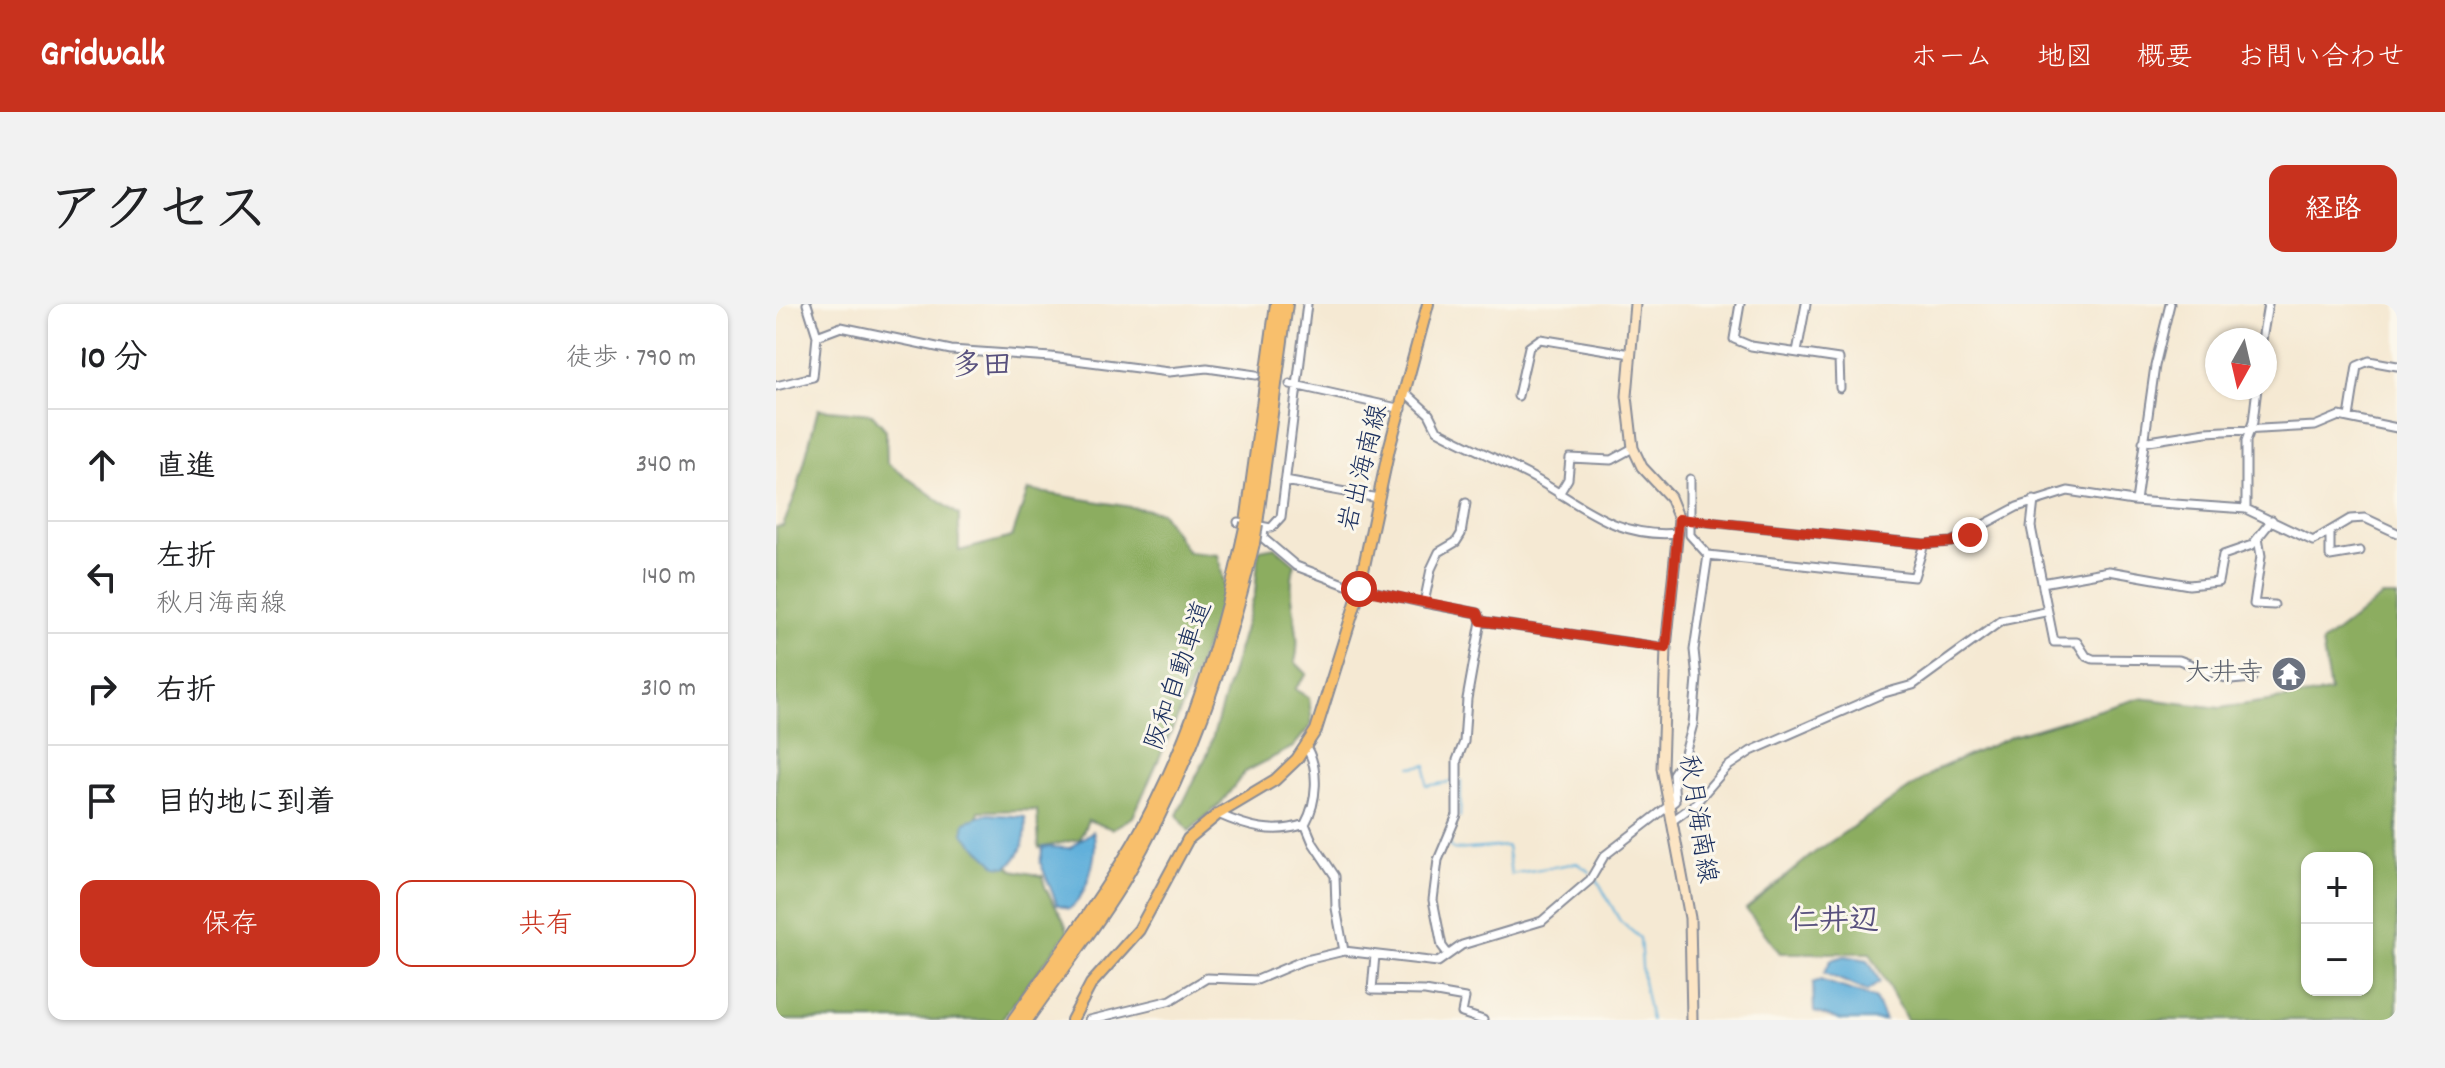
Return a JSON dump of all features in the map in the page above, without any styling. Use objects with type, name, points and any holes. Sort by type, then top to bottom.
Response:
[{"type":"highway","name":"阪和自動車道","points":[[1251,524],[1277,304]]},
{"type":"highway","name":"阪和自動車道","points":[[1026,1020],[1122,882],[1174,785],[1220,670],[1248,542],[1286,304]]},
{"type":"highway","name":"阪和自動車道","points":[[1014,1020],[1113,876],[1167,781],[1209,673],[1248,542]]},
{"type":"main road","name":"岩出海南線","points":[[1072,1020],[1091,984],[1139,930],[1188,839],[1218,814],[1275,780],[1306,747],[1323,715],[1359,589],[1378,498],[1428,304]]},
{"type":"main road","points":[[1635,304],[1627,396],[1633,448],[1642,467],[1670,497],[1684,520]]},
{"type":"main road","name":"秋月海南線","points":[[1684,520],[1678,533],[1666,648],[1662,768],[1690,918],[1692,1020]]},
{"type":"street","points":[[776,386],[813,377],[817,336],[807,304]]},
{"type":"street","points":[[1251,524],[1271,528],[1281,517],[1293,386],[1307,304]]},
{"type":"street","points":[[1740,304],[1734,339],[1751,346],[1839,359],[1840,388]]},
{"type":"street","points":[[1797,352],[1806,304]]},
{"type":"street","points":[[2136,501],[2155,366],[2170,304]]},
{"type":"street","points":[[2264,328],[2268,304]]},
{"type":"street","points":[[817,336],[841,327],[951,350],[1051,357],[1169,372],[1207,368],[1256,375]]},
{"type":"street","points":[[1518,396],[1529,347],[1540,339],[1631,354]]},
{"type":"street","points":[[2349,417],[2357,366],[2369,361],[2397,366]]},
{"type":"street","points":[[1293,386],[1402,409]]},
{"type":"street","points":[[1406,393],[1429,414],[1437,430],[1559,494],[1597,519],[1630,527],[1650,536],[1678,533]]},
{"type":"street","points":[[2246,509],[2246,441],[2255,400]]},
{"type":"street","points":[[2143,442],[2206,432],[2315,426],[2328,418],[2349,417],[2397,428]]},
{"type":"street","points":[[1559,494],[1568,479],[1570,458],[1611,460],[1633,448]]},
{"type":"street","points":[[1690,479],[1684,520],[1690,535],[1708,555],[1914,577],[1924,544]]},
{"type":"street","points":[[1285,481],[1378,498]]},
{"type":"street","points":[[1684,520],[1924,544],[1951,542],[2034,500],[2068,491],[2136,501],[2246,509],[2313,541],[2350,519],[2365,518],[2397,533]]},
{"type":"street","points":[[2034,500],[2031,527],[2045,612],[2054,642],[2077,642],[2086,656],[2093,659],[2179,660],[2231,680],[2252,678]]},
{"type":"street","points":[[1424,603],[1431,569],[1439,552],[1456,542],[1461,534],[1466,503]]},
{"type":"street","points":[[2042,583],[2109,571],[2189,585],[2218,582],[2223,555],[2252,545],[2272,520]]},
{"type":"street","points":[[1251,524],[1296,566],[1359,589],[1478,613],[1481,621],[1467,699],[1464,742],[1457,760],[1457,815],[1438,860],[1433,900],[1442,946],[1448,954]]},
{"type":"street","points":[[2330,532],[2330,556],[2360,551]]},
{"type":"street","points":[[2258,538],[2261,556],[2254,604],[2274,605]]},
{"type":"street","points":[[1089,1020],[1171,1000],[1207,978],[1257,980],[1302,961],[1344,951],[1430,963],[1462,945],[1542,921],[1590,880],[1604,856],[1645,821],[1669,808],[1675,796],[1673,774],[1684,757],[1693,724],[1697,678],[1694,650],[1708,555]]},
{"type":"street","points":[[1672,821],[1694,805],[1727,767],[1751,751],[1884,693],[1913,685],[2001,621],[2045,612]]},
{"type":"street","points":[[1481,621],[1666,648]]},
{"type":"street","points":[[1306,747],[1312,756],[1316,797],[1305,824],[1313,843],[1335,876],[1336,908],[1344,951]]},
{"type":"street","points":[[1218,814],[1252,827],[1280,831],[1305,824]]},
{"type":"street","points":[[1375,955],[1372,990],[1425,991],[1465,998],[1462,1013],[1483,1020]]},
{"type":"green space","points":[[818,409],[872,414],[886,430],[887,463],[959,515],[959,551],[1012,537],[1028,490],[1161,512],[1188,552],[1218,555],[1226,592],[1183,705],[1133,817],[1112,829],[1088,820],[1080,839],[1039,848],[1037,810],[979,811],[974,832],[1013,870],[1043,876],[1046,889],[1068,932],[1001,1020],[776,1020],[776,527],[783,526],[797,490]]},
{"type":"green space","points":[[1275,547],[1295,564],[1292,589],[1297,638],[1295,662],[1307,674],[1295,689],[1309,698],[1312,724],[1293,747],[1245,772],[1221,803],[1189,831],[1177,815],[1208,753],[1255,593],[1259,550]]},
{"type":"green space","points":[[2382,597],[2397,597],[2397,1020],[1907,1020],[1870,953],[1780,953],[1746,909],[1814,853],[1940,768],[2013,736],[2140,698],[2220,708],[2330,692],[2322,643]]},
{"type":"water","points":[[987,814],[1025,817],[1023,845],[1016,858],[1006,867],[997,866],[963,834],[965,822]]},
{"type":"water","points":[[1093,831],[1093,861],[1087,884],[1069,909],[1057,904],[1040,862],[1043,847],[1070,848]]},
{"type":"water","points":[[1845,956],[1868,960],[1880,982],[1867,991],[1824,973],[1831,960]]},
{"type":"water","points":[[1820,980],[1875,998],[1885,1020],[1840,1020],[1814,1012],[1813,983]]},
{"type":"waterway","points":[[1411,767],[1426,765],[1426,786],[1455,781]]},
{"type":"waterway","points":[[1460,817],[1461,780]]},
{"type":"waterway","points":[[1451,837],[1450,847],[1455,850],[1507,846],[1511,874],[1577,863],[1590,872]]},
{"type":"waterway","points":[[1595,876],[1620,921],[1640,938],[1643,981],[1651,1020]]},
{"type":"place","name":"大井寺","points":[[2289,674]]},
{"type":"district","name":"多田","points":[[982,368]]},
{"type":"district","name":"仁井辺","points":[[1834,923]]},
{"type":"route","points":[[1359,589],[1478,613],[1481,621],[1666,648],[1679,519],[1854,534],[1924,544],[1951,542],[1970,535]]}]
